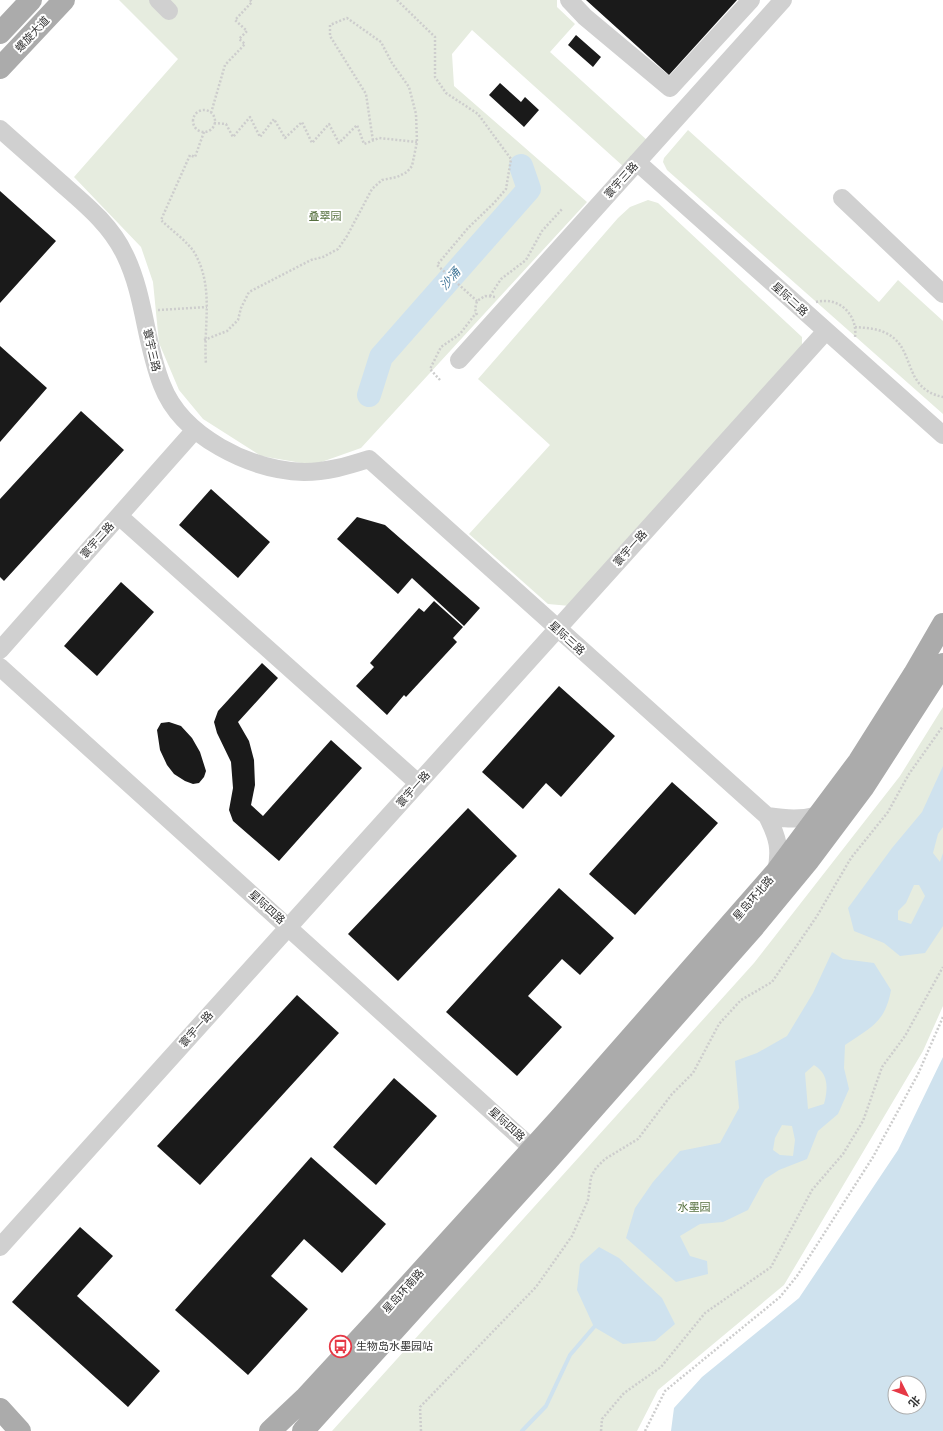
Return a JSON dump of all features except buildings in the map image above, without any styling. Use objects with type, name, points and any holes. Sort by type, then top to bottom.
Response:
[{"type":"main road","points":[[0,26],[19,0]]},
{"type":"main road","points":[[0,33],[31,0]]},
{"type":"main road","name":"螺旋大道","points":[[0,68],[64,0]]},
{"type":"main road","name":"星岛环北路","points":[[540,1154],[776,872],[820,815],[859,761],[943,624]]},
{"type":"main road","name":"星岛环北路","points":[[540,1154],[753,928],[808,860],[863,788],[943,664]]},
{"type":"main road","name":"星岛环南路","points":[[270,1431],[306,1397],[540,1154]]},
{"type":"main road","name":"星岛环南路","points":[[303,1431],[540,1154]]},
{"type":"main road","points":[[0,1409],[20,1431]]},
{"type":"street","points":[[569,0],[585,17],[670,88],[751,0]]},
{"type":"street","name":"寰宇三路","points":[[459,360],[780,1]]},
{"type":"street","name":"寰宇三路","points":[[0,129],[100,218],[110,230],[125,254],[144,311],[152,359],[162,387],[178,412],[194,431],[213,444],[237,455],[259,464],[278,468],[304,472],[329,470],[369,459]]},
{"type":"street","name":"星际二路","points":[[637,162],[943,435]]},
{"type":"street","points":[[842,198],[943,294]]},
{"type":"street","name":"寰宇一路","points":[[0,1247],[826,331]]},
{"type":"street","name":"寰宇二路","points":[[0,650],[194,431]]},
{"type":"street","name":"星际三路","points":[[369,459],[767,816],[775,832],[779,846],[776,872]]},
{"type":"street","points":[[119,516],[418,783]]},
{"type":"street","name":"星际四路","points":[[0,667],[540,1154]]},
{"type":"street","points":[[767,816],[789,820],[804,819],[820,815]]},
{"type":"path","points":[[211,113],[225,65],[245,44],[239,39],[247,31],[235,20],[252,2],[250,0]]},
{"type":"path","points":[[396,0],[435,37],[435,76],[446,93],[478,114],[511,159],[506,189],[468,228],[437,265],[478,301]]},
{"type":"path","points":[[204,340],[227,331],[238,320],[241,308],[249,292],[311,260],[323,257],[338,249],[347,236],[372,189],[382,180],[397,177],[407,172],[412,166],[417,142],[416,114],[409,87],[392,63],[381,42],[347,18],[330,25],[330,36],[366,94],[373,140]]},
{"type":"path","points":[[204,132],[200,131],[194,126],[194,116],[202,110],[211,113],[214,116],[214,123],[210,129],[204,132],[195,157],[190,155],[161,220],[194,251],[206,280],[208,320],[204,340],[206,364]]},
{"type":"path","points":[[214,123],[226,124],[233,137],[250,117],[260,137],[274,119],[285,138],[302,122],[312,143],[329,124],[339,143],[357,125],[364,144],[379,138],[417,142]]},
{"type":"path","points":[[490,296],[501,278],[526,260],[542,231],[564,208]]},
{"type":"path","points":[[810,304],[820,301],[836,303],[849,312],[855,327],[854,343]]},
{"type":"path","points":[[144,311],[207,307]]},
{"type":"path","points":[[855,327],[879,330],[890,336],[900,345],[914,377],[922,387],[931,393],[943,397]]},
{"type":"path","points":[[421,1431],[420,1407],[536,1287],[572,1236],[588,1200],[591,1177],[596,1168],[605,1159],[638,1139],[672,1094],[693,1073],[720,1024],[741,1000],[772,982],[817,916],[851,858],[888,812],[909,774],[943,726]]},
{"type":"path","points":[[601,1431],[602,1419],[624,1393],[661,1367],[705,1313],[771,1267],[812,1190],[843,1154],[863,1121],[882,1067],[905,1036],[943,967]]},
{"type":"path","points":[[645,1431],[665,1391],[780,1297],[797,1276],[873,1157],[918,1074],[943,1016]]},
{"type":"green space","name":"叠翠园","points":[[119,0],[557,0],[557,7],[575,24],[550,52],[648,141],[624,167],[472,30],[452,54],[454,86],[587,202],[361,448],[313,465],[261,456],[203,419],[179,390],[159,343],[153,282],[141,247],[74,177],[178,59]]},
{"type":"green space","points":[[688,130],[879,302],[898,280],[943,321],[943,414],[667,170],[663,162],[664,158]]},
{"type":"green space","points":[[648,200],[658,203],[802,337],[802,346],[570,606],[548,604],[469,534],[550,445],[478,379],[618,218],[630,207]]},
{"type":"green space","name":"水墨园","points":[[943,707],[943,1006],[923,1051],[784,1285],[658,1390],[637,1431],[332,1431],[754,963],[900,776]]},
{"type":"water","points":[[943,766],[943,827],[938,834],[933,853],[940,862],[943,853],[943,926],[925,953],[900,956],[884,943],[854,931],[848,908],[892,848],[922,812]],"holes":[[[914,885],[919,885],[925,896],[911,924],[898,920],[898,911],[906,903]]]},
{"type":"water","points":[[832,952],[843,959],[874,963],[891,990],[885,1010],[876,1023],[845,1045],[844,1068],[849,1089],[838,1114],[818,1131],[807,1159],[779,1170],[765,1179],[748,1210],[723,1222],[700,1224],[680,1236],[690,1256],[707,1261],[708,1274],[676,1282],[626,1238],[635,1208],[653,1182],[680,1151],[720,1143],[739,1108],[735,1061],[757,1053],[787,1036],[813,993]],"holes":[[[814,1065],[825,1077],[827,1087],[824,1104],[808,1109],[805,1073]],[[782,1125],[792,1126],[795,1140],[793,1156],[780,1155],[773,1150],[775,1138]]]},
{"type":"water","points":[[943,1057],[943,1431],[671,1431],[674,1408],[702,1377],[799,1298],[898,1150]]},
{"type":"water","points":[[599,1247],[619,1258],[662,1298],[675,1324],[655,1341],[623,1344],[594,1327],[577,1290],[580,1264]]},
{"type":"waterway","name":"沙涌","points":[[369,395],[381,357],[529,189],[521,166]]},
{"type":"waterway","points":[[522,1431],[546,1406],[570,1355],[594,1327]]},
{"type":"place","name":"生物岛水墨园站","points":[[341,1346]]}]
